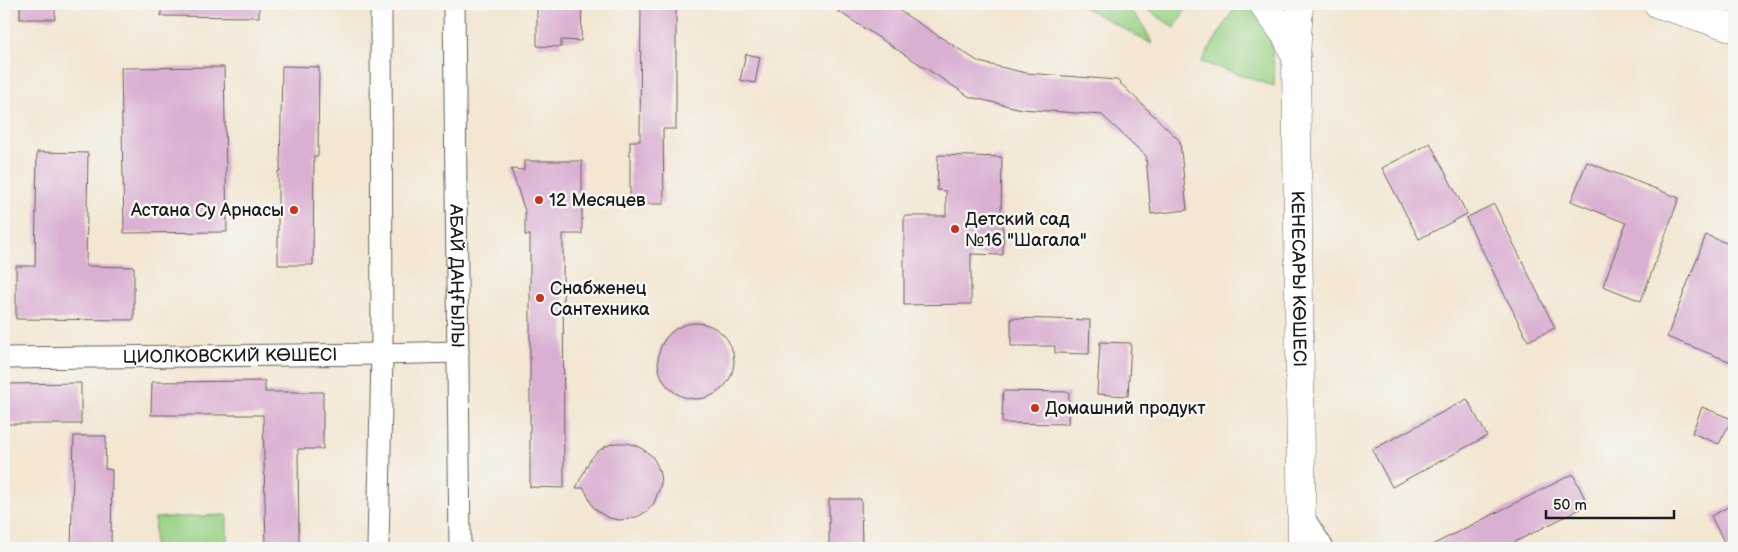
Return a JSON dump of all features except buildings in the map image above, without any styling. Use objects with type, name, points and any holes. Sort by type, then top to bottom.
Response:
[{"type":"main road","points":[[1264,4],[1287,37],[1296,58]]},
{"type":"main road","points":[[1658,4],[1734,28]]},
{"type":"main road","name":"КЕНЕСАРЫ КӨШЕСІ","points":[[1300,6],[1296,58],[1302,548]]},
{"type":"street","points":[[378,548],[382,354],[380,4]]},
{"type":"street","name":"АБАЙ ДАҢҒЫЛЫ","points":[[454,4],[460,548]]},
{"type":"street","name":"ЦИОЛКОВСКИЙ КӨШЕСІ","points":[[4,358],[458,352]]},
{"type":"street","points":[[1302,515],[1323,548]]},
{"type":"green space","points":[[1109,3],[1123,6],[1139,20],[1152,44],[1078,4]]},
{"type":"green space","points":[[1139,4],[1189,4],[1175,28]]},
{"type":"green space","points":[[1237,4],[1255,4],[1263,13],[1272,49],[1274,86],[1201,62]]},
{"type":"green space","points":[[227,515],[227,548],[154,548],[155,518]]},
{"type":"place","name":"12 Месяцев","points":[[539,200]]},
{"type":"place","name":"Астана Су Арнасы","points":[[294,210]]},
{"type":"place","name":"Детский сад №16 \"Шагала\"","points":[[955,229]]},
{"type":"place","name":"Снабженец Сантехника","points":[[540,298]]},
{"type":"place","name":"Домашний продукт","points":[[1035,408]]}]
